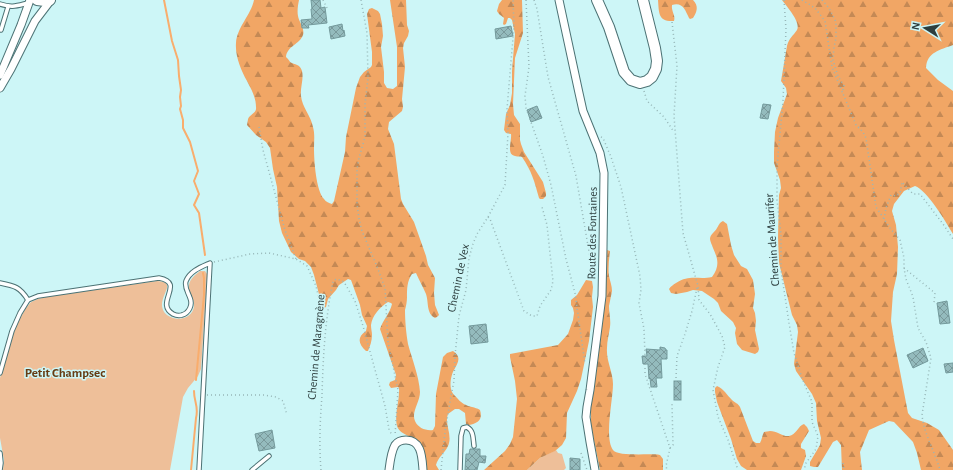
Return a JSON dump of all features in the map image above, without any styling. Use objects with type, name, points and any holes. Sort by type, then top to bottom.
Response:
[{"type":"main road","points":[[32,1],[51,0]]},
{"type":"main road","points":[[597,0],[609,27],[624,72],[631,80],[637,83],[648,82],[656,69],[657,61],[643,0]]},
{"type":"street","points":[[0,88],[35,21],[51,0]]},
{"type":"street","name":"Route des Fontaines","points":[[559,0],[583,111],[594,135],[603,165],[602,296],[586,418],[595,470]]},
{"type":"street","points":[[0,75],[32,1]]},
{"type":"street","points":[[389,470],[395,446],[397,442],[402,440],[413,441],[417,444],[421,452],[423,470]]},
{"type":"lane","points":[[0,4],[8,7],[14,7],[32,1]]},
{"type":"lane","points":[[2,30],[8,7]]},
{"type":"lane","points":[[0,373],[12,331],[28,300],[38,296],[159,278],[165,279],[169,283],[171,289],[166,300],[166,305],[169,310],[177,315],[182,315],[188,312],[190,307],[191,300],[185,286],[188,276],[196,269],[210,263],[199,470]]},
{"type":"lane","points":[[0,283],[10,285],[21,290],[28,300]]},
{"type":"lane","points":[[460,470],[461,436],[463,428],[467,427],[471,430],[474,446]]},
{"type":"lane","points":[[0,453],[0,470]]},
{"type":"lane","points":[[252,470],[269,456]]},
{"type":"path","points":[[324,0],[327,8]]},
{"type":"path","points":[[360,0],[367,33],[368,78],[365,104],[365,137],[357,169],[356,204],[362,231],[383,280],[386,295],[388,342],[398,390],[394,434],[397,442]]},
{"type":"path","name":"Chemin de Vex","points":[[441,470],[445,432],[454,381],[459,316],[466,290],[469,258],[475,239],[505,185],[508,133],[507,109],[514,26],[513,0]]},
{"type":"path","points":[[526,0],[529,67],[525,96],[526,108],[551,185],[566,259],[575,292],[585,364]]},
{"type":"path","points":[[534,0],[537,9],[548,77],[576,176],[592,269],[595,275]]},
{"type":"path","name":"Chemin de Maurifer","points":[[784,0],[785,36],[783,101],[777,166],[777,200],[781,234],[781,270],[794,353],[812,402],[812,422],[818,436],[816,448],[806,463],[804,470]]},
{"type":"path","points":[[802,0],[815,8],[825,21],[832,67],[856,125],[863,132],[866,138],[876,206],[890,228],[900,240],[904,258],[906,279],[913,297],[918,328],[926,342],[931,358],[922,415],[923,424],[940,470]]},
{"type":"path","points":[[822,0],[829,8],[836,22],[836,38],[833,60],[838,76],[844,86],[842,93]]},
{"type":"path","points":[[672,22],[677,66],[674,116],[683,233],[698,286],[699,300],[710,314],[722,336],[725,347],[718,367],[713,390],[718,417],[728,440],[738,470]]},
{"type":"path","points":[[642,83],[647,101],[664,117],[675,133]]},
{"type":"path","points":[[259,127],[263,150],[285,230],[296,259]]},
{"type":"path","points":[[594,135],[596,134],[603,138],[611,157],[621,187],[634,243],[640,276],[641,290],[639,303],[644,328],[645,356]]},
{"type":"path","points":[[884,219],[891,195],[896,196],[900,193],[902,182],[913,194],[920,194],[953,239]]},
{"type":"path","points":[[488,217],[524,311],[532,316],[537,316],[540,306],[551,290],[553,281],[546,225],[542,207]]},
{"type":"path","points":[[210,263],[250,254],[269,253],[296,259],[307,266],[316,286],[326,323]]},
{"type":"path","points":[[904,268],[935,293],[934,303]]},
{"type":"path","name":"Chemin de Maragnène","points":[[321,470],[320,419],[326,323],[333,282],[337,278],[344,282],[355,301],[383,399],[389,429],[391,433],[394,434]]},
{"type":"path","points":[[676,378],[677,356],[686,334],[698,286]]},
{"type":"path","points":[[645,364],[645,374],[670,448]]},
{"type":"path","points":[[203,395],[276,396],[283,401],[287,415]]},
{"type":"path","points":[[667,470],[666,466],[670,448],[673,445],[672,404]]},
{"type":"path","points":[[582,453],[587,470]]},
{"type":"path","points":[[844,463],[844,470]]},
{"type":"shaded area","points":[[200,271],[205,271],[207,274],[201,369],[198,376],[183,397],[170,470],[3,470],[4,460],[0,438],[0,378],[10,341],[18,322],[31,302],[46,297],[157,281],[164,282],[167,285],[162,304],[163,309],[167,315],[179,319],[191,314],[193,310],[194,303],[189,290],[189,285],[192,279]]},
{"type":"shaded area","points":[[556,450],[558,453],[562,454],[566,468],[564,470],[527,470],[540,458]]},
{"type":"green space","points":[[254,0],[299,0],[298,14],[303,35],[289,50],[286,57],[290,62],[299,66],[302,71],[303,77],[301,96],[314,130],[314,160],[317,183],[321,195],[327,202],[332,204],[334,201],[345,152],[346,137],[356,88],[360,77],[372,65],[372,52],[367,14],[369,9],[372,8],[380,14],[383,36],[381,47],[384,83],[387,88],[393,89],[397,86],[397,47],[390,0],[406,0],[407,25],[409,31],[403,48],[405,67],[402,99],[403,107],[402,111],[389,122],[388,129],[394,144],[401,199],[414,222],[428,265],[435,278],[435,305],[439,315],[435,318],[430,313],[425,291],[416,273],[412,274],[409,279],[405,314],[408,344],[417,374],[420,392],[414,418],[420,427],[433,430],[435,426],[436,394],[443,357],[447,353],[453,351],[458,356],[458,360],[451,378],[452,392],[461,402],[479,409],[481,413],[479,420],[469,425],[466,424],[465,413],[459,409],[455,409],[448,414],[447,422],[450,438],[447,448],[437,462],[436,465],[439,470],[426,470],[421,445],[416,440],[401,432],[397,426],[396,416],[399,388],[391,388],[389,385],[390,382],[395,380],[396,375],[380,329],[392,304],[388,302],[379,309],[375,315],[371,325],[371,341],[368,351],[366,351],[361,346],[360,338],[366,331],[367,326],[351,280],[348,279],[339,285],[328,299],[326,307],[324,308],[311,267],[291,252],[282,233],[279,221],[277,187],[270,148],[266,142],[256,135],[247,125],[249,117],[256,109],[256,103],[236,53],[237,37]]},
{"type":"green space","points":[[502,0],[522,0],[523,33],[515,58],[514,115],[520,124],[520,140],[524,152],[543,182],[546,196],[543,199],[539,198],[532,176],[522,157],[512,155],[510,150],[511,134],[506,133],[504,130],[506,114],[510,105],[512,93],[515,34],[512,20],[508,18],[506,24],[504,25],[504,18],[497,11]]},
{"type":"green space","points":[[658,0],[693,0],[697,7],[693,18],[690,19],[681,6],[676,4],[672,5],[674,21],[669,21],[660,16]]},
{"type":"green space","points":[[782,0],[953,0],[953,45],[935,52],[929,58],[926,68],[938,80],[953,91],[953,234],[930,200],[920,189],[915,186],[904,191],[894,204],[892,211],[896,225],[898,247],[897,274],[893,292],[891,321],[908,413],[912,418],[927,423],[939,430],[953,450],[953,470],[921,470],[913,442],[894,422],[889,421],[869,430],[860,452],[862,470],[842,470],[841,445],[837,440],[833,442],[818,467],[810,466],[810,462],[820,445],[821,438],[817,421],[816,403],[812,394],[796,371],[794,364],[798,332],[797,325],[792,315],[779,263],[779,195],[781,188],[774,163],[775,132],[778,118],[787,94],[786,88],[781,81],[787,46],[798,27],[793,15]]},
{"type":"green space","points":[[723,221],[727,224],[734,255],[741,266],[747,269],[753,280],[755,294],[753,308],[755,313],[755,330],[759,349],[755,354],[742,350],[737,344],[735,333],[736,328],[733,322],[721,311],[718,303],[714,299],[702,291],[693,290],[676,294],[671,293],[669,289],[681,280],[712,277],[715,273],[717,262],[710,237]]},
{"type":"green space","points":[[607,250],[610,251],[609,276],[612,287],[609,306],[610,324],[607,348],[613,384],[609,428],[610,444],[616,452],[627,454],[660,455],[663,459],[663,470],[600,470],[591,426],[591,399]]},
{"type":"green space","points":[[586,280],[592,281],[593,287],[593,307],[589,341],[581,379],[567,413],[566,438],[562,445],[555,451],[540,458],[527,470],[484,470],[505,451],[513,437],[517,399],[510,354],[558,345],[568,334],[573,320],[574,313],[571,300],[577,295]]},
{"type":"green space","points":[[717,386],[724,390],[739,406],[753,441],[756,443],[760,443],[764,432],[773,431],[784,436],[789,436],[804,424],[807,427],[809,431],[801,444],[801,448],[805,450],[806,456],[801,470],[747,470],[741,466],[737,459],[717,402],[715,388]]},
{"type":"building","points":[[311,0],[320,0],[321,8],[325,7],[327,23],[308,25],[309,28],[302,28],[301,20],[312,19]]},
{"type":"building","points":[[342,24],[345,36],[331,39],[329,27]]},
{"type":"building","points":[[511,26],[513,36],[496,39],[495,29]]},
{"type":"building","points":[[763,104],[771,105],[768,119],[760,118]]},
{"type":"building","points":[[537,106],[542,118],[531,122],[527,110]]},
{"type":"building","points":[[947,301],[950,323],[940,324],[937,303]]},
{"type":"building","points":[[486,324],[488,342],[471,344],[469,326]]},
{"type":"building","points":[[660,347],[667,350],[667,359],[661,359],[662,378],[656,378],[657,387],[651,387],[648,364],[643,364],[642,356],[647,356],[646,349],[660,350]]},
{"type":"building","points":[[923,348],[928,361],[913,368],[907,355]]},
{"type":"building","points":[[953,363],[953,372],[946,373],[944,364]]},
{"type":"building","points":[[674,381],[681,381],[681,400],[674,400]]},
{"type":"building","points":[[272,430],[275,448],[259,451],[255,434]]},
{"type":"building","points":[[470,449],[480,449],[480,456],[486,456],[485,463],[479,462],[477,470],[465,470],[466,454],[469,454]]},
{"type":"building","points":[[570,458],[580,459],[580,470],[570,470]]},
{"type":"waterway","points":[[164,0],[172,41],[178,60],[181,90],[180,109],[183,120],[183,128],[190,142],[198,171],[194,181],[199,194],[194,205],[199,213],[205,255]]},
{"type":"waterway","points":[[196,380],[204,295],[203,273]]},
{"type":"waterway","points":[[191,470],[197,410],[194,391]]},
{"type":"district","name":"Petit Champsec","points":[[65,372]]}]
